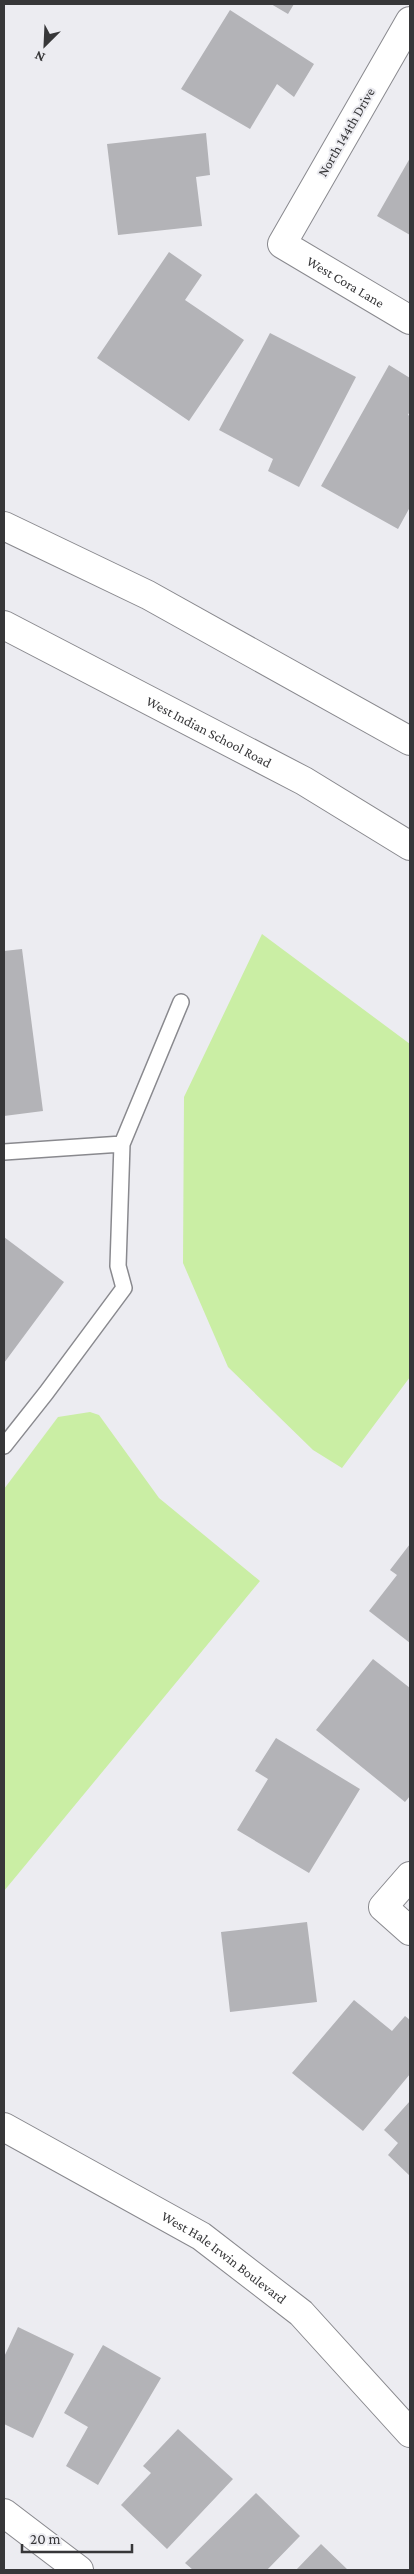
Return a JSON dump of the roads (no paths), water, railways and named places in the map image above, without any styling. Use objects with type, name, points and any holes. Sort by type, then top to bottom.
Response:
[{"type":"street","name":"North 144th Drive","points":[[282,244],[410,20]]},
{"type":"street","name":"West Cora Lane","points":[[282,244],[410,320]]},
{"type":"street","points":[[4,526],[148,595],[410,741]]},
{"type":"street","name":"West Indian School Road","points":[[4,626],[221,736],[304,781],[410,846]]},
{"type":"street","points":[[410,1876],[383,1907],[410,1931]]},
{"type":"street","name":"West Hale Irwin Boulevard","points":[[4,2127],[201,2236],[301,2313],[410,2433]]},
{"type":"street","points":[[4,2513],[79,2570]]},
{"type":"lane","points":[[4,1446],[124,1288],[118,1266],[122,1144],[181,1002]]},
{"type":"lane","points":[[4,1152],[122,1144]]}]
